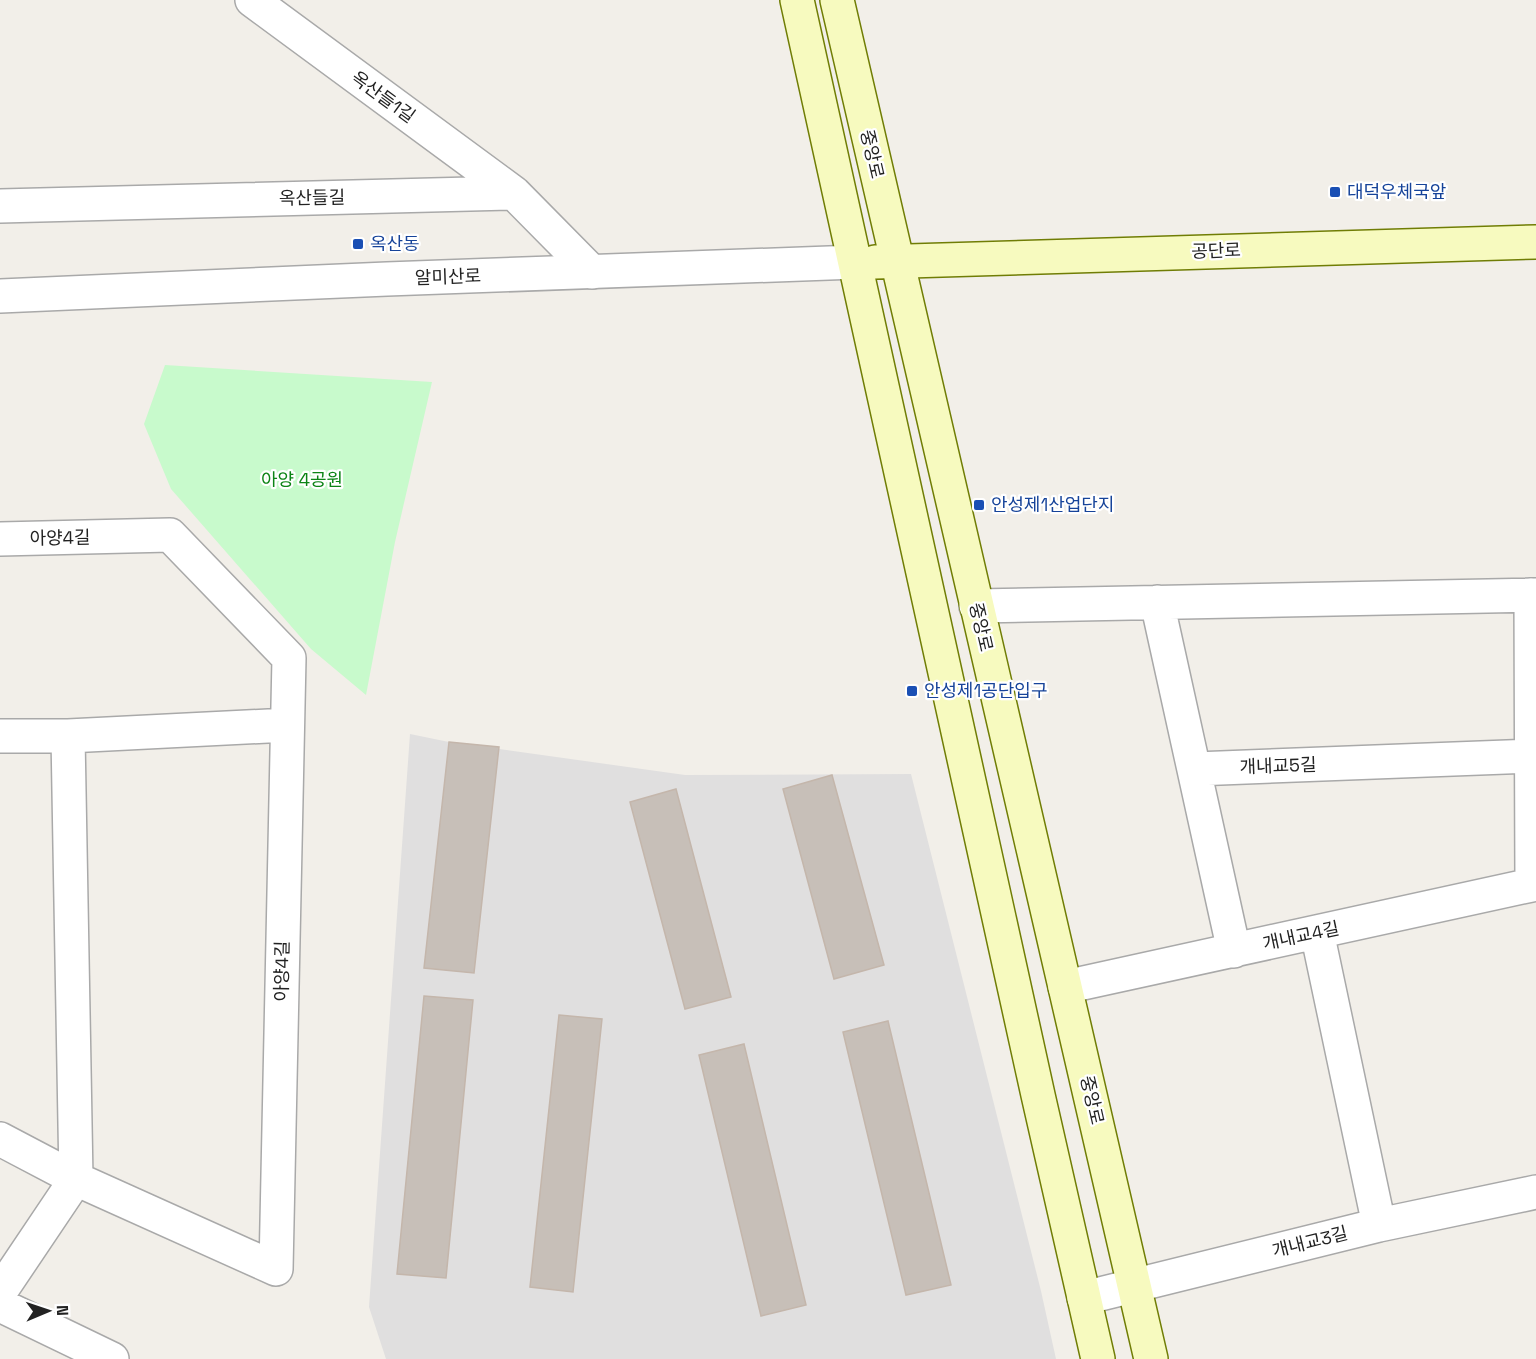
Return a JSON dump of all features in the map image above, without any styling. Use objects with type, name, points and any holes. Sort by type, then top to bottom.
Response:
[{"type":"main road","points":[[797,0],[1035,1084],[1098,1359]]},
{"type":"main road","name":"중앙로","points":[[837,0],[1151,1359]]},
{"type":"main road","name":"공단로","points":[[896,261],[1536,242]]},
{"type":"main road","name":"알미산로","points":[[856,262],[896,261]]},
{"type":"street","name":"옥산들1길","points":[[252,0],[514,193]]},
{"type":"street","name":"옥산들길","points":[[0,206],[514,193]]},
{"type":"street","points":[[514,193],[592,272]]},
{"type":"street","name":"알미산로","points":[[0,296],[856,262]]},
{"type":"street","name":"아양4길","points":[[0,539],[170,535],[289,658],[276,1269],[76,1179]]},
{"type":"street","points":[[976,606],[1533,595],[1534,885]]},
{"type":"street","points":[[1157,602],[1234,951]]},
{"type":"street","points":[[0,736],[68,736],[287,725]]},
{"type":"street","points":[[0,1292],[76,1179],[68,736]]},
{"type":"street","name":"개내교5길","points":[[1195,769],[1532,756]]},
{"type":"street","name":"개내교4길","points":[[1065,987],[1534,885]]},
{"type":"street","points":[[1317,932],[1379,1225]]},
{"type":"street","points":[[0,1139],[76,1179]]},
{"type":"street","name":"개내교3길","points":[[1084,1298],[1379,1225],[1536,1192]]},
{"type":"street","points":[[0,1305],[112,1359]]},
{"type":"shaded area","points":[[410,734],[449,742],[685,775],[911,774],[1041,1291],[1056,1359],[386,1359],[369,1307]]},
{"type":"green space","name":"아양 4공원","points":[[165,365],[432,382],[395,542],[366,695],[311,649],[171,489],[144,424]]},
{"type":"building","points":[[449,742],[499,747],[474,973],[424,968]]},
{"type":"building","points":[[832,775],[884,965],[834,979],[783,789]]},
{"type":"building","points":[[676,789],[731,997],[685,1009],[630,802]]},
{"type":"building","points":[[424,996],[473,1000],[446,1278],[397,1274]]},
{"type":"building","points":[[559,1015],[602,1019],[573,1292],[530,1287]]},
{"type":"building","points":[[888,1021],[951,1285],[906,1295],[843,1032]]},
{"type":"building","points":[[744,1044],[806,1305],[761,1316],[699,1055]]},
{"type":"place","name":"대덕우체국앞","points":[[1335,192]]},
{"type":"place","name":"옥산동","points":[[358,244]]},
{"type":"place","name":"안성제1산업단지","points":[[979,505]]},
{"type":"place","name":"안성제1공단입구","points":[[912,691]]}]
